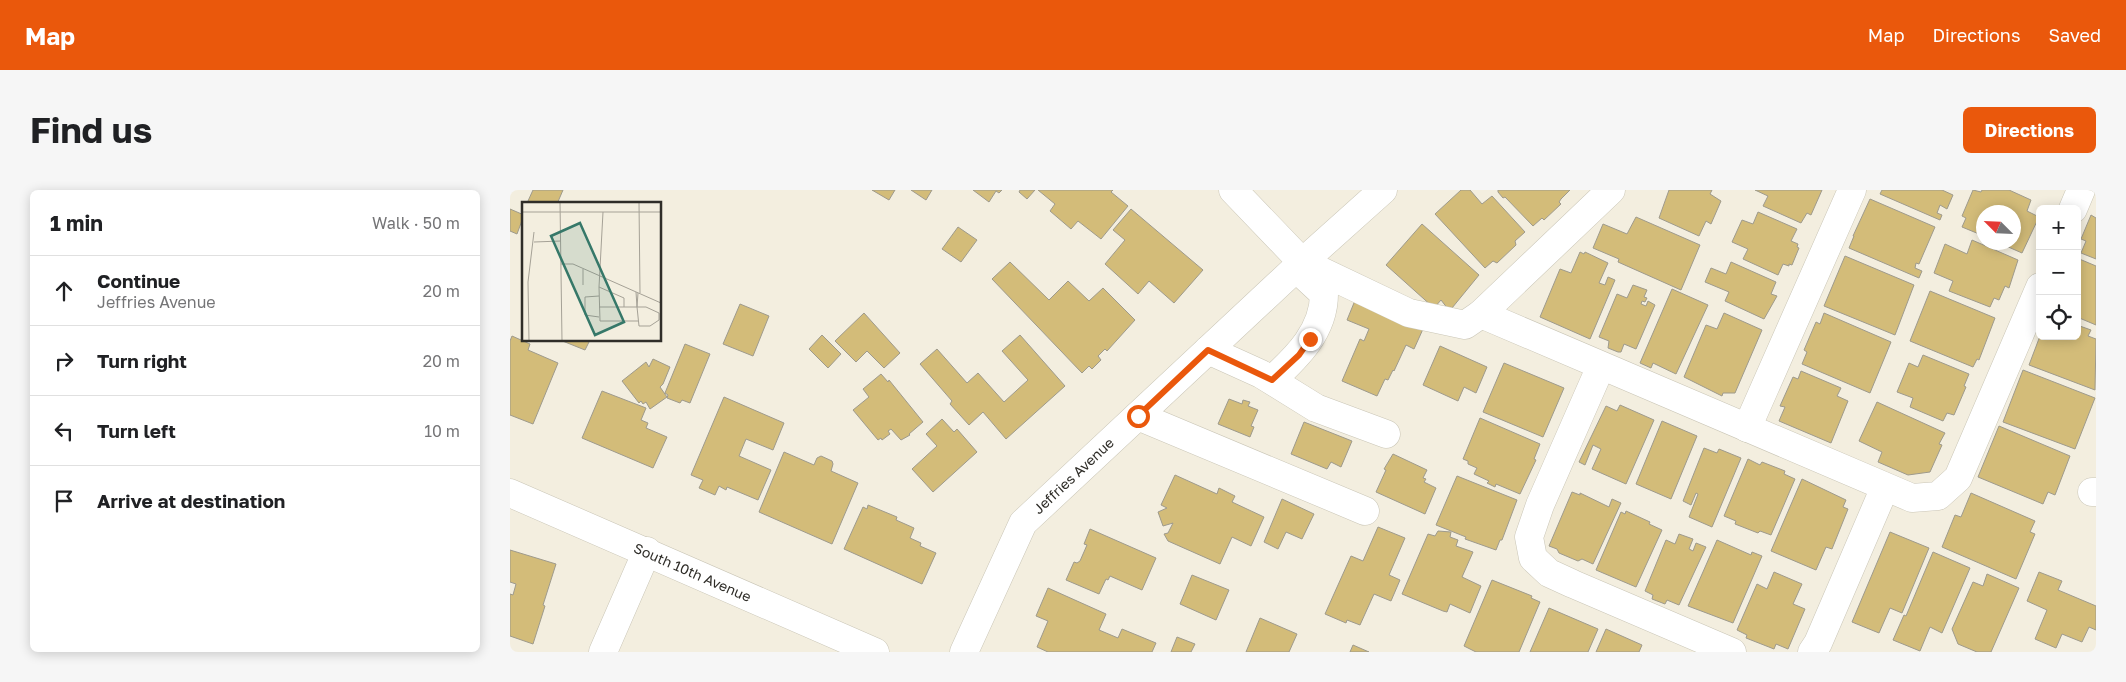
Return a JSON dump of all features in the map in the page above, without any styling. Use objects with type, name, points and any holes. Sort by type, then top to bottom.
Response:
[{"type":"street","points":[[1233,190],[1324,294],[1324,305],[1310,339],[1299,355],[1272,380]]},
{"type":"street","name":"Jeffries Avenue","points":[[964,652],[1023,523],[1299,265],[1383,190]]},
{"type":"street","points":[[1299,265],[1409,313],[1464,325],[1481,314],[1611,190]]},
{"type":"street","points":[[1746,428],[1852,190]]},
{"type":"street","points":[[2075,205],[2081,190]]},
{"type":"street","points":[[1481,314],[1912,498],[1938,496],[1958,478],[2036,295]]},
{"type":"street","points":[[1208,350],[1272,380],[1316,408],[1386,434]]},
{"type":"street","points":[[1601,366],[1540,505],[1529,537],[1533,558],[1549,573],[1732,652]]},
{"type":"street","points":[[1138,416],[1365,510]]},
{"type":"street","points":[[1812,652],[1818,643],[1885,487]]},
{"type":"street","name":"South 10th Avenue","points":[[510,494],[647,551],[875,652]]},
{"type":"street","points":[[603,652],[647,551]]},
{"type":"building","points":[[533,190],[563,190],[558,202],[528,201]]},
{"type":"building","points":[[872,190],[895,190],[889,200]]},
{"type":"building","points":[[911,190],[932,190],[926,200]]},
{"type":"building","points":[[973,190],[1002,190],[999,193],[996,191],[989,202]]},
{"type":"building","points":[[1020,190],[1035,190],[1027,199],[1019,192]]},
{"type":"building","points":[[1038,190],[1113,190],[1111,192],[1128,206],[1101,239],[1078,221],[1071,229],[1050,211],[1055,204]]},
{"type":"building","points":[[1461,190],[1470,190],[1482,204],[1492,196],[1525,232],[1515,241],[1516,245],[1497,263],[1493,261],[1485,268],[1435,214]]},
{"type":"building","points":[[1498,190],[1570,190],[1559,202],[1561,204],[1544,220],[1542,218],[1533,226],[1505,197],[1503,198]]},
{"type":"building","points":[[1669,190],[1712,190],[1710,194],[1721,201],[1711,224],[1706,221],[1699,236],[1659,218]]},
{"type":"building","points":[[1755,190],[1822,190],[1811,215],[1807,213],[1801,223],[1763,206],[1768,196]]},
{"type":"building","points":[[1882,190],[1942,190],[1953,195],[1947,209],[1940,205],[1937,213],[1942,215],[1940,220],[1880,194]]},
{"type":"building","points":[[1973,190],[1981,192],[1982,190],[2009,190],[2031,200],[2027,211],[2036,216],[2036,223],[2022,253],[2015,250],[2021,250],[2021,205],[1976,205],[1976,233],[1962,227],[1966,218],[1962,216]]},
{"type":"building","points":[[1870,199],[1935,227],[1919,264],[1916,263],[1915,268],[1922,271],[1919,278],[1849,248]]},
{"type":"building","points":[[510,209],[522,214],[522,220],[517,234],[510,231]]},
{"type":"building","points":[[1131,209],[1203,270],[1174,303],[1149,281],[1138,294],[1105,264],[1125,240],[1113,230]]},
{"type":"building","points":[[1758,212],[1797,229],[1791,241],[1798,244],[1797,247],[1799,248],[1792,265],[1783,264],[1778,275],[1743,259],[1748,249],[1732,242],[1742,220],[1753,224]]},
{"type":"building","points":[[2091,215],[2096,218],[2096,259],[2081,253],[2086,241],[2081,239]]},
{"type":"building","points":[[1636,217],[1700,245],[1681,290],[1618,262],[1619,259],[1593,248],[1603,224],[1627,234]]},
{"type":"building","points":[[1422,224],[1479,275],[1452,308],[1448,309],[1441,300],[1434,308],[1386,265]]},
{"type":"building","points":[[958,227],[977,240],[961,262],[942,249]]},
{"type":"building","points":[[1972,240],[1976,242],[1976,250],[1995,250],[2018,260],[2009,288],[2005,286],[1999,300],[1994,298],[1990,307],[1949,291],[1953,281],[1934,273],[1945,244],[1967,254]]},
{"type":"building","points":[[1580,252],[1584,254],[1585,252],[1608,263],[1599,283],[1605,285],[1608,277],[1615,280],[1590,339],[1540,317],[1560,269],[1571,273]]},
{"type":"building","points":[[1845,256],[1914,285],[1895,335],[1824,306]]},
{"type":"building","points":[[2081,260],[2096,266],[2096,325],[2081,319]]},
{"type":"building","points":[[1010,262],[1049,300],[1068,281],[1089,301],[1103,288],[1135,320],[1107,351],[1105,349],[1098,356],[1101,360],[1092,369],[1089,366],[1082,373],[992,279]]},
{"type":"building","points":[[1731,262],[1776,282],[1771,294],[1777,296],[1764,319],[1725,301],[1729,292],[1705,282],[1711,268],[1726,274]]},
{"type":"building","points":[[1633,285],[1647,290],[1644,297],[1647,298],[1641,304],[1646,306],[1648,301],[1655,305],[1636,349],[1624,344],[1621,352],[1618,352],[1608,348],[1609,341],[1599,337],[1617,294],[1627,298]]},
{"type":"building","points":[[1672,289],[1708,305],[1676,374],[1653,363],[1651,368],[1640,363]]},
{"type":"building","points":[[1930,291],[1995,318],[1979,360],[1977,359],[1973,367],[1910,341]]},
{"type":"building","points":[[1356,298],[1423,329],[1414,349],[1406,345],[1394,371],[1388,380],[1385,379],[1377,396],[1342,381],[1360,339],[1364,341],[1369,329],[1347,320]]},
{"type":"building","points":[[740,304],[769,316],[753,356],[723,344]]},
{"type":"building","points":[[864,313],[900,353],[884,368],[867,351],[856,362],[835,341]]},
{"type":"building","points":[[1724,313],[1762,330],[1735,393],[1723,393],[1722,396],[1684,377],[1706,325],[1717,329]]},
{"type":"building","points":[[1824,313],[1891,342],[1870,393],[1802,364],[1807,352],[1804,350],[1816,322],[1820,324]]},
{"type":"building","points":[[2081,326],[2091,330],[2088,336],[2096,339],[2095,390],[2029,365],[2038,340],[2081,340]]},
{"type":"building","points":[[822,335],[841,354],[828,368],[809,349]]},
{"type":"building","points":[[1020,335],[1065,386],[1006,439],[983,412],[969,425],[950,404],[952,401],[920,364],[937,349],[967,383],[978,373],[1004,402],[1028,380],[1002,351]]},
{"type":"building","points":[[512,336],[530,344],[528,350],[558,363],[533,424],[510,415],[510,341]]},
{"type":"building","points":[[562,341],[590,341],[585,350]]},
{"type":"building","points":[[685,344],[710,354],[690,403],[682,400],[680,403],[667,398],[668,395],[665,393]]},
{"type":"building","points":[[1440,346],[1487,367],[1476,393],[1464,387],[1458,401],[1423,385]]},
{"type":"building","points":[[1923,355],[1969,374],[1964,386],[1966,387],[1954,415],[1947,413],[1943,421],[1910,407],[1913,398],[1897,392],[1909,363],[1918,367]]},
{"type":"building","points":[[653,359],[670,367],[660,387],[667,397],[650,409],[646,402],[643,404],[641,401],[639,403],[622,381],[646,362],[649,367]]},
{"type":"building","points":[[1504,363],[1564,388],[1543,437],[1483,412]]},
{"type":"building","points":[[2023,370],[2095,398],[2075,449],[2003,422]]},
{"type":"building","points":[[1801,371],[1841,388],[1837,396],[1848,401],[1831,443],[1779,421],[1785,407],[1780,406],[1793,377],[1798,379]]},
{"type":"building","points":[[881,374],[888,382],[889,380],[923,422],[910,435],[901,440],[891,429],[888,431],[890,434],[882,440],[881,438],[878,440],[853,410],[869,397],[863,389]]},
{"type":"building","points":[[602,391],[646,408],[641,420],[648,423],[646,428],[667,437],[653,468],[582,438]]},
{"type":"building","points":[[724,397],[784,423],[773,450],[746,439],[739,456],[771,470],[758,500],[727,487],[726,490],[719,486],[715,495],[699,488],[703,480],[691,475]]},
{"type":"building","points":[[1229,399],[1242,404],[1243,400],[1250,402],[1248,406],[1258,410],[1251,426],[1254,427],[1250,437],[1218,424]]},
{"type":"building","points":[[1877,402],[1945,433],[1939,444],[1942,445],[1930,472],[1908,475],[1878,462],[1882,452],[1859,441]]},
{"type":"building","points":[[1620,405],[1654,420],[1626,484],[1592,469],[1601,449],[1593,445],[1585,465],[1579,462],[1606,406],[1617,411]]},
{"type":"building","points":[[1480,418],[1540,444],[1534,459],[1536,460],[1520,494],[1496,484],[1495,487],[1487,483],[1489,481],[1474,474],[1477,468],[1468,464],[1468,461],[1463,459]]},
{"type":"building","points":[[942,419],[954,432],[957,429],[977,452],[933,492],[912,469],[937,446],[926,434]]},
{"type":"building","points":[[1662,421],[1697,436],[1671,499],[1636,484]]},
{"type":"building","points":[[1304,422],[1352,441],[1341,467],[1331,462],[1327,469],[1291,454]]},
{"type":"building","points":[[1999,426],[2070,456],[2055,495],[2048,492],[2043,504],[1978,477]]},
{"type":"building","points":[[1704,448],[1717,453],[1719,449],[1741,458],[1712,527],[1689,517],[1698,494],[1696,493],[1691,505],[1683,501]]},
{"type":"building","points":[[784,452],[814,465],[817,458],[821,456],[832,461],[831,471],[858,483],[832,544],[759,512]]},
{"type":"building","points":[[1393,454],[1427,470],[1423,478],[1426,479],[1424,482],[1436,488],[1425,514],[1376,492],[1386,470],[1384,469]]},
{"type":"building","points":[[1748,459],[1760,465],[1762,462],[1785,471],[1784,474],[1795,479],[1771,535],[1760,531],[1758,533],[1735,524],[1736,521],[1724,516]]},
{"type":"building","points":[[1175,475],[1217,494],[1219,488],[1235,496],[1232,502],[1264,517],[1251,546],[1232,537],[1220,564],[1168,541],[1164,534],[1168,533],[1173,523],[1163,526],[1158,512],[1167,508],[1161,505]]},
{"type":"building","points":[[1457,476],[1517,500],[1502,540],[1500,540],[1496,550],[1465,539],[1466,537],[1436,525]]},
{"type":"building","points":[[1802,479],[1846,500],[1843,507],[1848,509],[1832,549],[1826,547],[1816,570],[1771,551]]},
{"type":"building","points":[[1572,492],[1580,495],[1580,493],[1609,507],[1612,499],[1621,503],[1593,564],[1582,559],[1578,561],[1559,553],[1557,549],[1549,546]]},
{"type":"building","points":[[1971,493],[2035,521],[2030,532],[2035,534],[2016,579],[1942,547],[1955,515],[1961,517]]},
{"type":"building","points":[[1282,499],[1314,514],[1302,539],[1286,532],[1278,549],[1264,542]]},
{"type":"building","points":[[868,505],[897,517],[896,520],[914,528],[910,538],[921,543],[920,546],[936,553],[922,584],[844,549],[863,507],[867,509]]},
{"type":"building","points":[[1626,511],[1662,530],[1636,587],[1596,570],[1621,512],[1625,514]]},
{"type":"building","points":[[1378,527],[1405,538],[1389,575],[1400,580],[1391,601],[1374,594],[1360,625],[1347,620],[1346,623],[1325,614],[1351,556],[1363,561]]},
{"type":"building","points":[[1090,529],[1156,558],[1142,590],[1110,576],[1108,580],[1106,579],[1099,594],[1066,580],[1074,562],[1080,561],[1087,545],[1084,544]]},
{"type":"building","points":[[1438,531],[1451,532],[1450,537],[1458,540],[1456,546],[1473,552],[1462,577],[1481,586],[1470,613],[1450,604],[1447,612],[1443,611],[1402,594],[1428,534],[1435,536]]},
{"type":"building","points":[[1890,532],[1929,548],[1902,613],[1890,608],[1879,633],[1852,622]]},
{"type":"building","points":[[1679,534],[1693,539],[1689,549],[1693,551],[1696,543],[1706,547],[1679,605],[1667,600],[1665,604],[1652,599],[1653,595],[1645,591],[1666,540],[1675,544]]},
{"type":"building","points":[[1717,540],[1751,555],[1752,552],[1762,556],[1733,623],[1688,606]]},
{"type":"building","points":[[510,550],[556,564],[533,644],[510,636],[510,594],[513,595],[516,584],[510,582]]},
{"type":"building","points":[[1933,552],[1970,568],[1942,633],[1930,627],[1920,651],[1893,640],[1904,615],[1906,616]]},
{"type":"building","points":[[1774,572],[1802,584],[1793,604],[1805,609],[1788,649],[1776,644],[1774,649],[1746,638],[1747,635],[1737,630],[1757,584],[1767,589]]},
{"type":"building","points":[[2039,572],[2062,581],[2058,590],[2096,606],[2096,630],[2089,627],[2082,642],[2062,634],[2056,648],[2035,639],[2047,610],[2027,601]]},
{"type":"building","points":[[1987,574],[2019,588],[1991,652],[1977,652],[1958,644],[1952,629],[1973,582],[1983,586]]},
{"type":"building","points":[[1192,575],[1229,590],[1216,620],[1180,604]]},
{"type":"building","points":[[1492,580],[1532,596],[1531,598],[1540,602],[1519,652],[1476,652],[1464,646]]},
{"type":"building","points":[[1048,588],[1106,614],[1099,630],[1118,638],[1122,629],[1156,643],[1152,652],[1048,652],[1037,647],[1048,621],[1036,616]]},
{"type":"building","points":[[1549,608],[1598,629],[1588,652],[1530,652]]},
{"type":"building","points":[[1260,618],[1297,634],[1289,652],[1246,652]]},
{"type":"building","points":[[1606,629],[1642,645],[1639,652],[1596,652]]},
{"type":"building","points":[[1177,637],[1195,644],[1191,652],[1171,652]]},
{"type":"building","points":[[1353,645],[1369,652],[1350,652]]},
{"type":"route","points":[[1138,416],[1208,350],[1272,380],[1299,355],[1310,339]]}]
